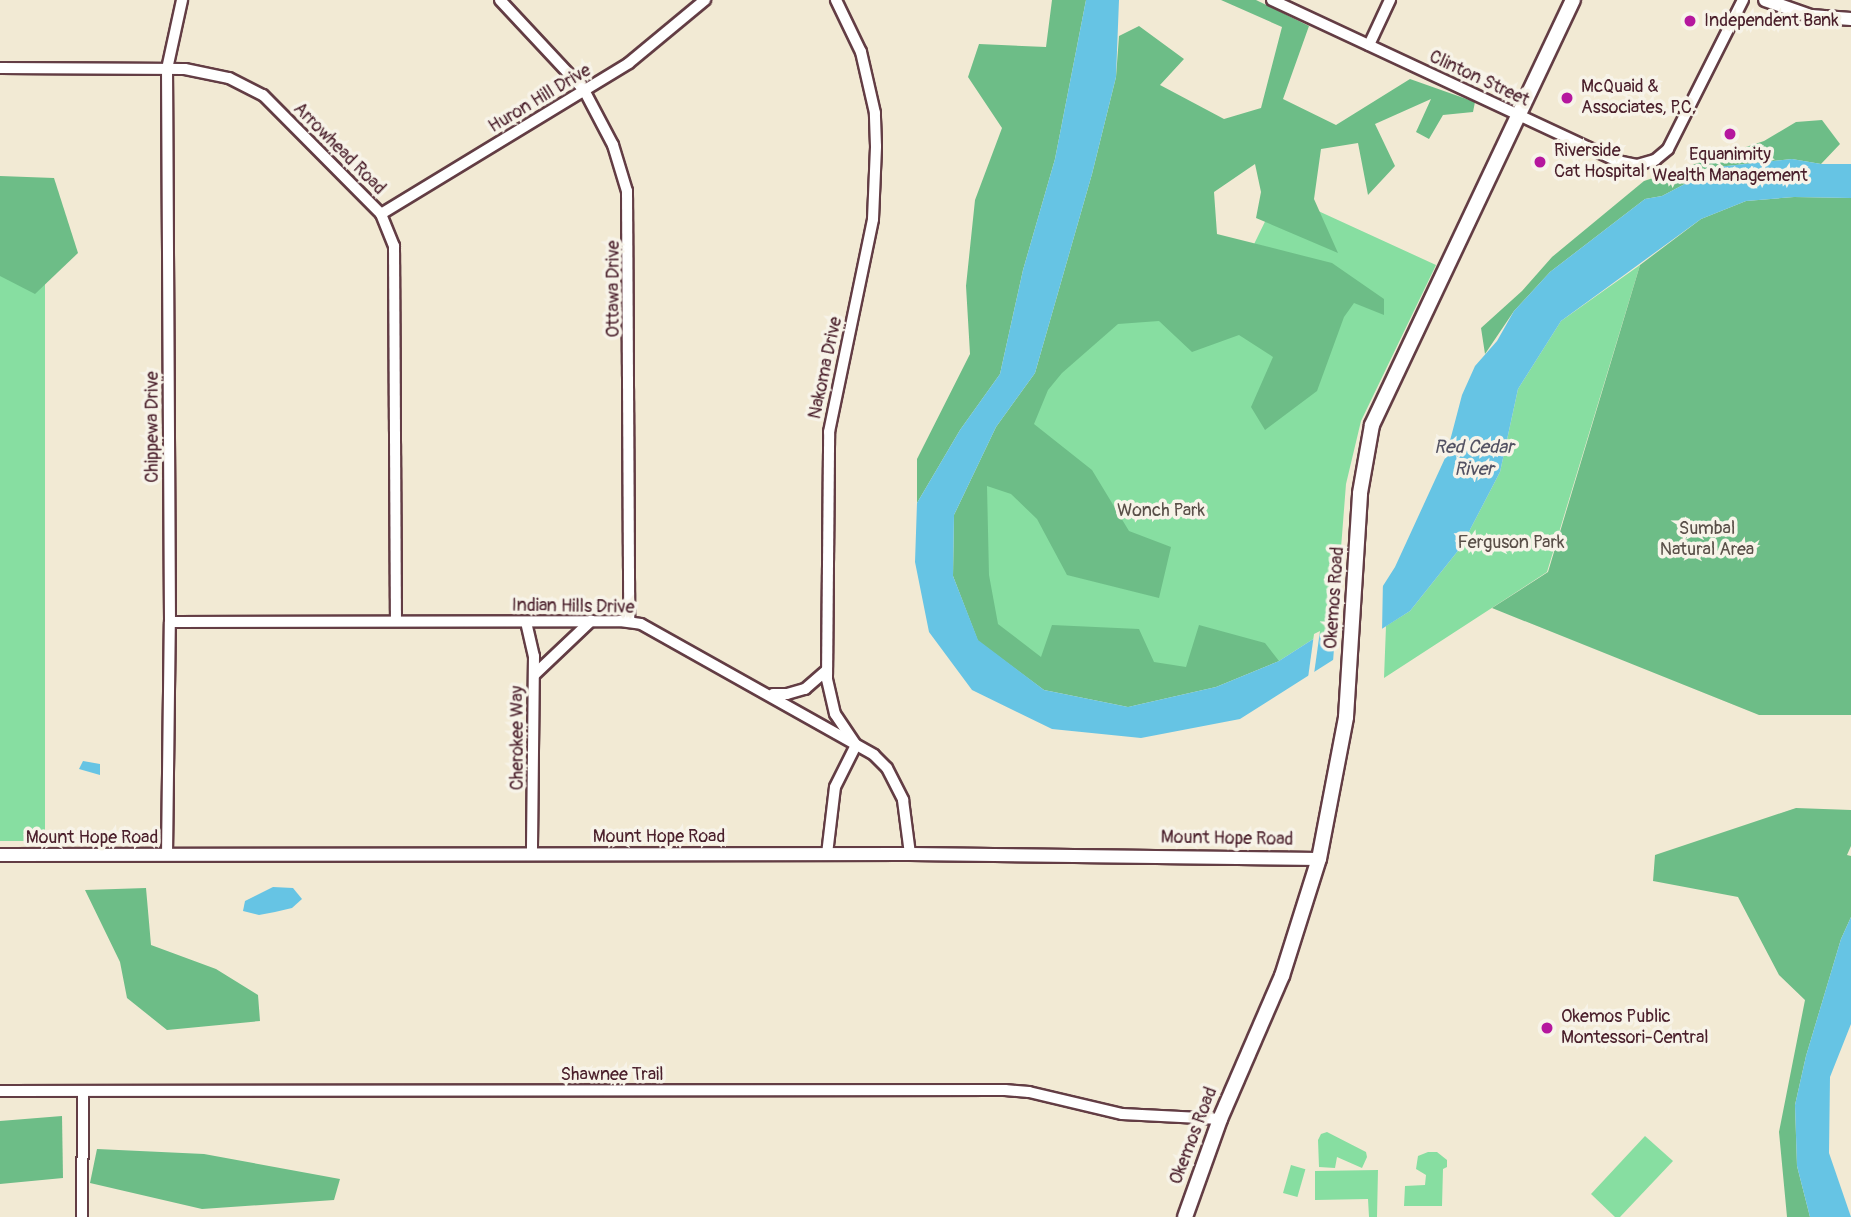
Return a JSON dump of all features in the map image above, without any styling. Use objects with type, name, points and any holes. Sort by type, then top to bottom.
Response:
[{"type":"main road","name":"Okemos Road","points":[[1185,1217],[1220,1119],[1282,976],[1319,859],[1339,762],[1350,662],[1360,493],[1373,425],[1573,0]]},
{"type":"street","name":"Chippewa Drive","points":[[167,855],[170,622],[167,69],[181,0]]},
{"type":"street","name":"Ottawa Drive","points":[[500,0],[584,90],[612,145],[624,176],[629,208],[629,621]]},
{"type":"street","name":"Huron Hill Drive","points":[[381,214],[650,48],[705,0]]},
{"type":"street","name":"Nakoma Drive","points":[[836,0],[861,52],[871,91],[876,146],[873,219],[829,432],[827,670],[835,714],[856,744]]},
{"type":"street","name":"Clinton Street","points":[[1272,0],[1623,163],[1650,162],[1660,157],[1671,144],[1743,0]]},
{"type":"street","points":[[1369,45],[1390,0]]},
{"type":"street","points":[[1765,0],[1795,12],[1848,22]]},
{"type":"street","name":"Arrowhead Road","points":[[0,68],[167,69],[216,74],[263,95],[381,214],[394,246],[396,621]]},
{"type":"street","points":[[534,675],[591,621]]},
{"type":"street","name":"Indian Hills Drive","points":[[170,622],[629,621],[652,628],[769,693],[881,761],[900,790],[907,814],[910,854]]},
{"type":"street","name":"Cherokee Way","points":[[526,622],[533,647],[534,675],[533,855]]},
{"type":"street","points":[[769,693],[787,694],[805,689],[827,670]]},
{"type":"street","points":[[827,854],[835,787],[856,744]]},
{"type":"street","name":"Mount Hope Road","points":[[0,855],[910,854],[1319,859]]},
{"type":"street","name":"Shawnee Trail","points":[[0,1091],[1005,1090],[1054,1097],[1122,1114],[1220,1119]]},
{"type":"street","points":[[82,1217],[83,1092]]},
{"type":"green space","points":[[1052,0],[1086,0],[1055,159],[1023,270],[1000,374],[960,430],[917,503],[917,459],[970,354],[966,286],[975,200],[1002,128],[968,77],[979,44],[1046,47]]},
{"type":"green space","points":[[1221,0],[1256,0],[1309,26],[1283,99],[1336,125],[1410,79],[1475,102],[1473,112],[1443,115],[1429,139],[1416,132],[1431,99],[1375,124],[1395,166],[1368,195],[1358,143],[1321,149],[1314,199],[1338,253],[1256,218],[1261,192],[1255,164],[1214,192],[1217,234],[1332,263],[1384,299],[1384,315],[1354,303],[1344,317],[1317,391],[1265,430],[1251,407],[1273,357],[1239,335],[1192,352],[1159,321],[1118,324],[1062,373],[1048,390],[1034,424],[1092,470],[1129,531],[1171,547],[1159,598],[1067,575],[1037,519],[1011,494],[987,486],[989,575],[998,624],[1041,657],[1052,625],[1139,629],[1154,662],[1186,667],[1199,625],[1265,643],[1279,661],[1216,687],[1128,707],[1044,690],[978,641],[953,576],[954,515],[996,427],[1035,373],[1092,174],[1116,77],[1119,36],[1139,26],[1184,59],[1160,85],[1224,119],[1261,108],[1282,27]]},
{"type":"green space","points":[[1822,120],[1840,144],[1821,164],[1792,159],[1717,167],[1662,196],[1645,199],[1550,272],[1514,311],[1485,354],[1481,328],[1522,291],[1552,257],[1644,181],[1764,141],[1796,122]]},
{"type":"green space","points":[[0,176],[54,178],[78,253],[35,294],[0,276]]},
{"type":"green space","points":[[0,180],[45,180],[45,841],[0,841]]},
{"type":"green space","name":"Wonch Park","points":[[1279,193],[1436,265],[1361,421],[1346,484],[1335,625],[1279,661],[1128,707],[978,641],[954,515],[1167,212],[1238,277]]},
{"type":"green space","name":"Sumbal Natural Area","points":[[1794,197],[1851,198],[1851,715],[1759,715],[1492,608],[1548,572],[1640,265],[1701,219],[1746,201]]},
{"type":"green space","name":"Ferguson Park","points":[[1640,265],[1547,572],[1384,678],[1386,626],[1410,611],[1461,547],[1500,472],[1518,389],[1561,321]]},
{"type":"green space","points":[[1796,808],[1851,810],[1851,846],[1847,855],[1851,856],[1851,917],[1841,939],[1806,1056],[1795,1105],[1797,1166],[1810,1217],[1787,1217],[1779,1132],[1805,1000],[1779,975],[1738,897],[1653,881],[1655,855]]},
{"type":"green space","points":[[146,888],[151,945],[216,969],[258,995],[260,1021],[167,1030],[127,998],[120,962],[85,890]]},
{"type":"green space","points":[[62,1116],[63,1178],[0,1184],[0,1121]]},
{"type":"green space","points":[[1327,1132],[1366,1152],[1367,1157],[1362,1168],[1337,1157],[1335,1168],[1319,1167],[1318,1140],[1321,1134]]},
{"type":"green space","points":[[1645,1136],[1673,1161],[1620,1217],[1615,1217],[1591,1194]]},
{"type":"green space","points":[[97,1149],[204,1154],[340,1179],[334,1200],[202,1209],[90,1183]]},
{"type":"green space","points":[[1437,1152],[1447,1160],[1447,1167],[1443,1169],[1442,1206],[1404,1206],[1405,1186],[1425,1185],[1426,1175],[1416,1169],[1418,1156]]},
{"type":"green space","points":[[1291,1165],[1305,1169],[1297,1197],[1283,1193]]},
{"type":"green space","points":[[1378,1170],[1377,1217],[1369,1217],[1368,1199],[1315,1200],[1315,1171]]},
{"type":"water","name":"Red Cedar River","points":[[1086,0],[1119,0],[1116,77],[1092,174],[1035,373],[996,427],[954,515],[953,576],[978,640],[1044,690],[1128,707],[1216,687],[1279,661],[1374,600],[1395,567],[1446,456],[1462,395],[1475,366],[1497,341],[1514,311],[1550,272],[1645,199],[1662,196],[1717,167],[1792,159],[1821,164],[1851,164],[1851,198],[1794,197],[1746,201],[1701,219],[1561,321],[1518,389],[1500,472],[1461,547],[1410,611],[1240,719],[1141,738],[1052,729],[972,690],[929,632],[915,562],[917,503],[960,430],[1000,374],[1023,270],[1055,159]]},
{"type":"water","points":[[83,761],[100,764],[100,775],[79,769]]},
{"type":"water","points":[[273,887],[293,888],[302,899],[292,908],[275,912],[259,915],[243,911],[245,901]]},
{"type":"water","points":[[1851,917],[1851,1024],[1830,1077],[1829,1153],[1851,1217],[1810,1217],[1797,1166],[1795,1105],[1806,1056],[1841,939]]},
{"type":"pier","points":[[1383,579],[1382,633],[1333,662],[1336,620],[1372,597]]},
{"type":"pier","points":[[1320,631],[1314,674],[1308,678],[1314,634]]},
{"type":"place","name":"Independent Bank","points":[[1690,21]]},
{"type":"place","name":"McQuaid & Associates, P.C.","points":[[1567,98]]},
{"type":"place","name":"Equanimity Wealth Management","points":[[1730,134]]},
{"type":"place","name":"Riverside Cat Hospital","points":[[1540,162]]},
{"type":"place","name":"Okemos Public Montessori-Central","points":[[1547,1028]]}]
